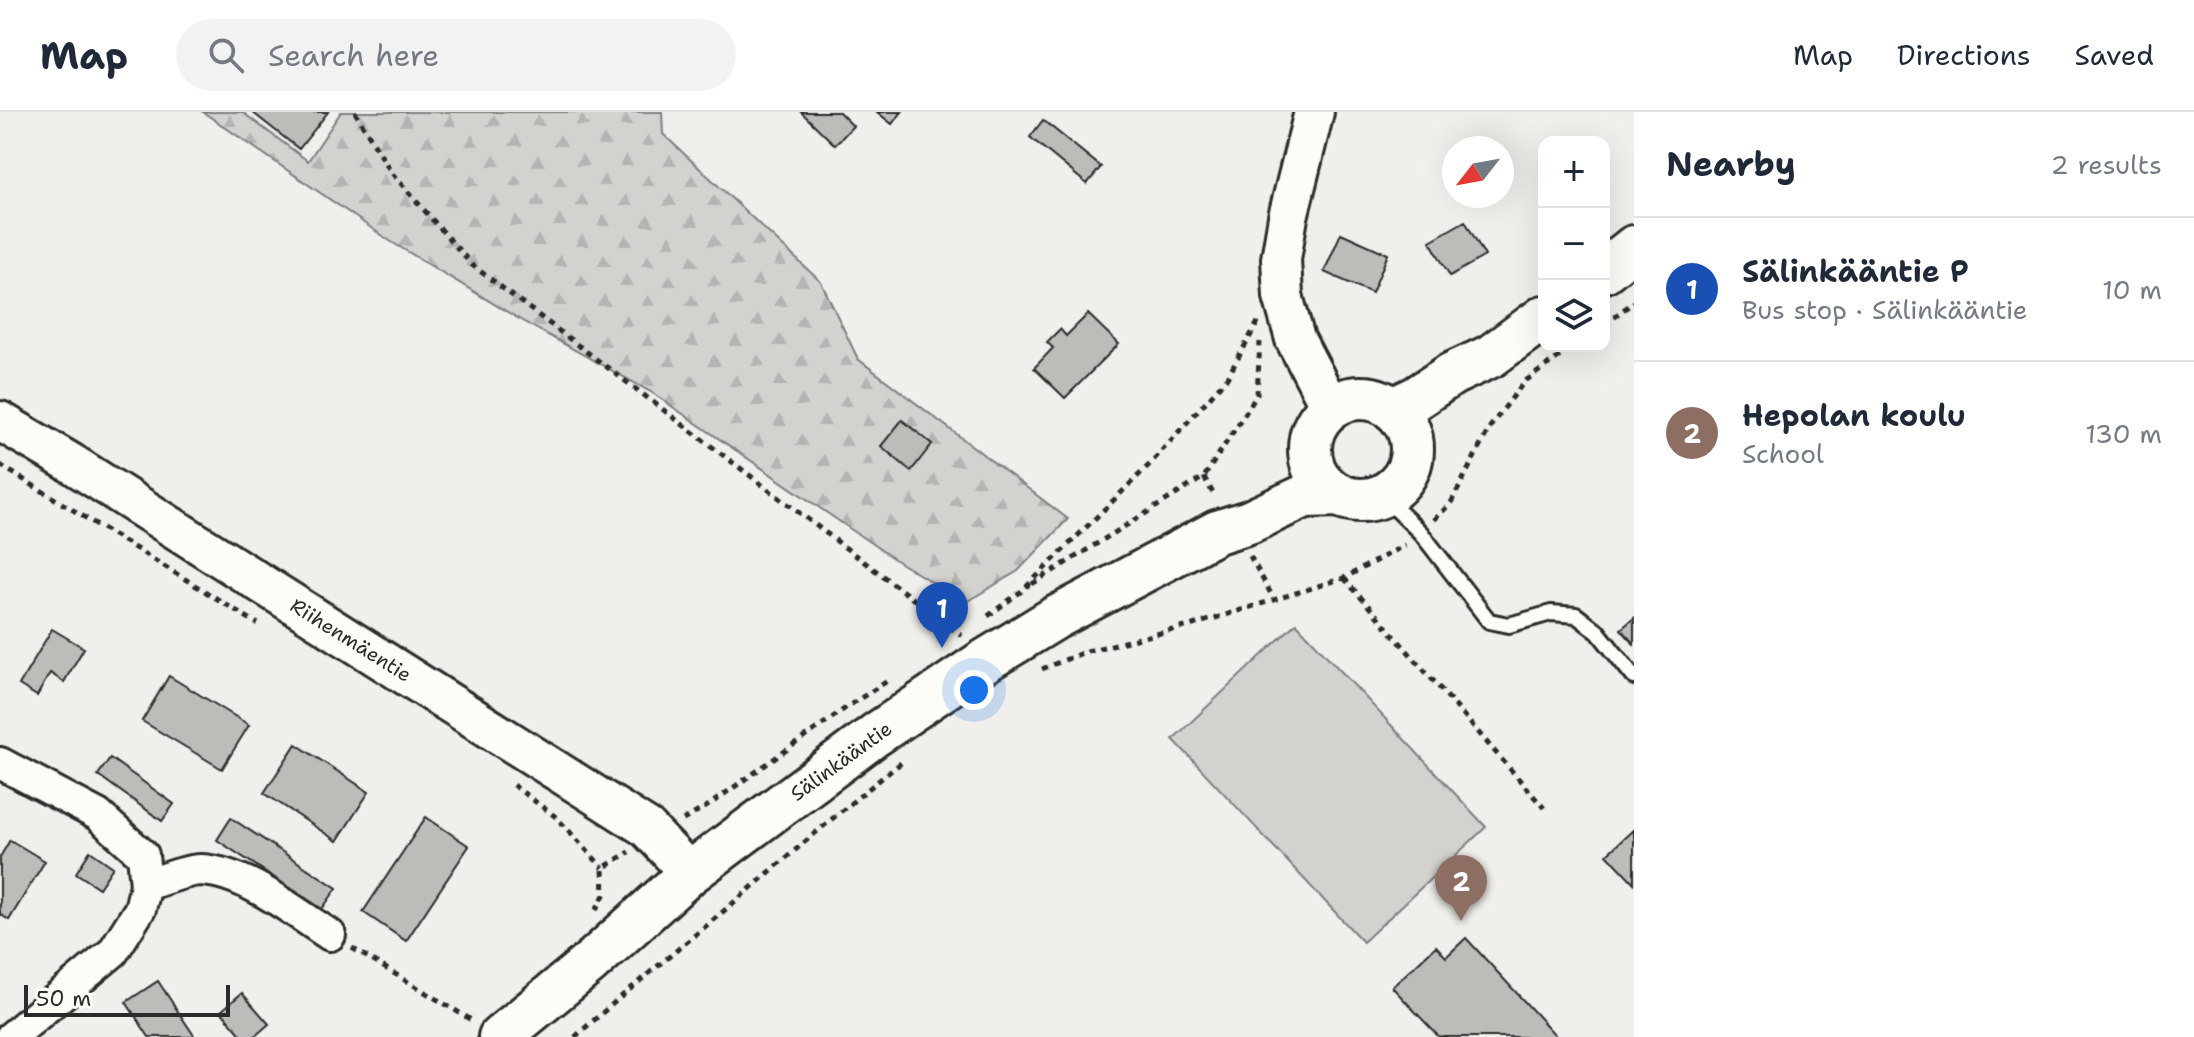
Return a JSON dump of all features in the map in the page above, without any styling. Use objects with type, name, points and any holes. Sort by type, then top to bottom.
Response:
[{"type":"main road","points":[[1610,266],[1634,247]]},
{"type":"main road","points":[[1402,423],[1464,389],[1491,356],[1538,321]]},
{"type":"main road","points":[[1362,398],[1379,401],[1402,423],[1412,455],[1407,472],[1397,486],[1383,496],[1353,500],[1327,487],[1317,475],[1310,446],[1320,418],[1331,408],[1346,400],[1362,398]]},
{"type":"main road","name":"Sälinkääntie","points":[[1228,529],[1241,511],[1294,470],[1310,446]]},
{"type":"main road","name":"Sälinkääntie","points":[[484,1033],[601,953],[690,873],[875,735],[965,646],[1055,618],[1228,529],[1305,496],[1339,495]]},
{"type":"street","points":[[1314,112],[1288,217],[1281,259],[1283,296],[1295,339],[1331,408]]},
{"type":"street","name":"Riihenmäentie","points":[[0,421],[634,819],[647,828],[690,873]]},
{"type":"street","points":[[0,763],[98,815],[143,855],[146,885],[140,909],[113,952],[11,1037]]},
{"type":"street","points":[[146,885],[199,870],[222,874],[249,884],[330,935]]},
{"type":"lane","points":[[1383,496],[1421,533],[1489,621],[1509,625],[1551,613],[1576,615],[1598,632],[1634,677]]},
{"type":"path","points":[[355,112],[391,172],[472,265],[965,646]]},
{"type":"path","points":[[1610,320],[1634,302]]},
{"type":"path","points":[[986,617],[1023,590],[1204,477],[1257,395],[1262,316],[1227,378],[1148,466],[1023,590]]},
{"type":"path","points":[[1032,673],[1087,651],[1193,625],[1344,578],[1398,550],[1421,533],[1451,503],[1490,427],[1524,382],[1566,352]]},
{"type":"path","points":[[0,465],[267,629]]},
{"type":"path","points":[[1204,477],[1228,529],[1275,601]]},
{"type":"path","points":[[1344,578],[1544,808]]},
{"type":"path","points":[[603,868],[706,807],[889,680]]},
{"type":"path","points":[[575,1037],[903,761]]},
{"type":"path","points":[[503,777],[556,817],[603,868],[604,895],[592,917]]},
{"type":"path","points":[[330,935],[476,1023],[484,1033]]},
{"type":"green space","points":[[203,112],[242,112],[308,161],[341,112],[662,112],[663,134],[821,282],[858,359],[1068,519],[1018,571],[966,602],[900,563],[651,392],[524,322],[390,241]]},
{"type":"green space","points":[[1296,623],[1486,827],[1363,942],[1173,739]]},
{"type":"building","points":[[252,112],[328,112],[299,149]]},
{"type":"building","points":[[801,112],[839,112],[853,126],[835,145]]},
{"type":"building","points":[[877,112],[902,112],[892,124]]},
{"type":"building","points":[[1043,120],[1101,167],[1087,184],[1030,137]]},
{"type":"building","points":[[1465,221],[1485,256],[1450,276],[1430,241]]},
{"type":"building","points":[[1341,233],[1388,254],[1372,293],[1324,272]]},
{"type":"building","points":[[1088,314],[1119,344],[1065,398],[1034,368],[1053,348],[1047,342],[1060,329],[1066,336]]},
{"type":"building","points":[[902,420],[932,444],[911,471],[881,446]]},
{"type":"building","points":[[1634,618],[1634,644],[1621,629]]},
{"type":"building","points":[[52,629],[84,648],[64,682],[50,673],[37,696],[19,685]]},
{"type":"building","points":[[169,676],[249,725],[222,769],[142,721]]},
{"type":"building","points":[[296,744],[369,792],[337,841],[264,793]]},
{"type":"building","points":[[110,758],[174,804],[162,821],[98,775]]},
{"type":"building","points":[[426,817],[469,846],[406,941],[363,912]]},
{"type":"building","points":[[231,818],[337,888],[322,909],[217,840]]},
{"type":"building","points":[[1634,829],[1634,883],[1607,854]]},
{"type":"building","points":[[10,840],[45,861],[9,920],[0,914],[0,857]]},
{"type":"building","points":[[90,851],[113,867],[99,888],[76,873]]},
{"type":"building","points":[[1466,938],[1557,1037],[1439,1037],[1392,987],[1436,946],[1446,957]]},
{"type":"building","points":[[158,981],[195,1037],[149,1037],[126,1002]]},
{"type":"building","points":[[242,993],[269,1024],[254,1037],[243,1037],[221,1011]]},
{"type":"place","name":"Sälinkääntie P","points":[[942,648]]},
{"type":"place","name":"Hepolan koulu","points":[[1461,921]]}]
